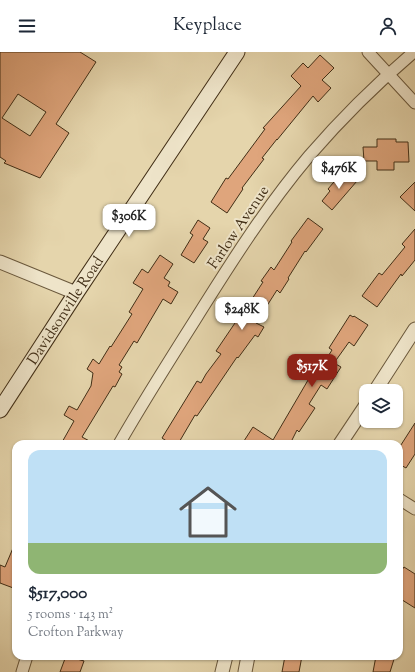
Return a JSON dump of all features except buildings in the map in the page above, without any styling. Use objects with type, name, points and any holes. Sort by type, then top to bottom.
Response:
[{"type":"main road","name":"Davidsonville Road","points":[[0,410],[76,293],[237,52]]},
{"type":"street","points":[[368,52],[415,103]]},
{"type":"street","name":"Farlow Avenue","points":[[121,440],[142,403],[211,295],[280,193],[308,156],[345,116],[388,73],[414,52]]},
{"type":"street","points":[[0,262],[76,293]]},
{"type":"street","points":[[380,384],[415,329]]},
{"type":"street","points":[[343,440],[359,415]]},
{"type":"street","points":[[403,502],[415,509]]},
{"type":"street","points":[[22,672],[26,660]]},
{"type":"street","points":[[222,672],[225,660]]},
{"type":"street","points":[[245,672],[247,660]]}]
